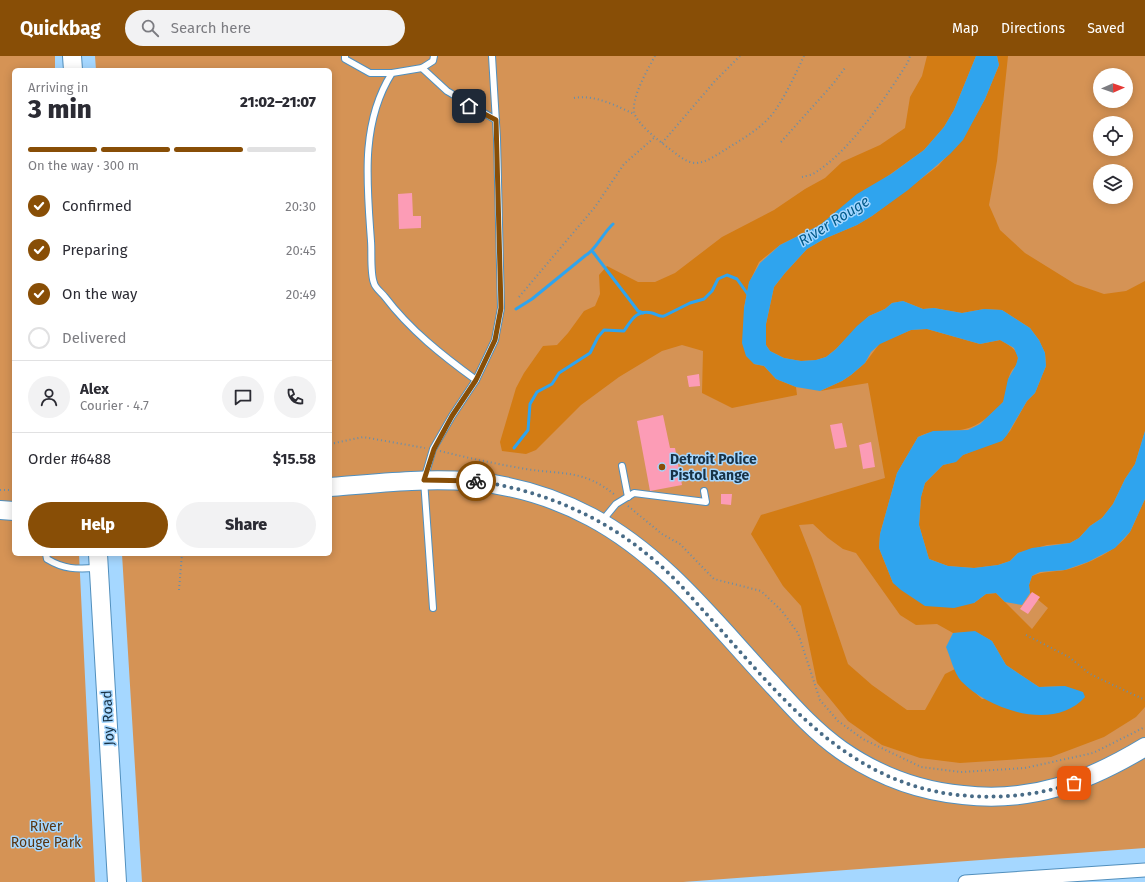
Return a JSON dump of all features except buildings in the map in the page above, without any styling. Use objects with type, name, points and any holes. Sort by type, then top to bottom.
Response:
[{"type":"street","points":[[72,56],[73,68]]},
{"type":"street","points":[[332,487],[424,480],[465,480],[516,488],[565,504],[600,522],[640,548],[670,575],[815,729],[854,759],[884,775],[919,787],[952,794],[971,796],[1010,796],[1049,790],[1082,780],[1116,765],[1145,747]]},
{"type":"street","points":[[0,510],[12,511]]},
{"type":"street","name":"Joy Road","points":[[99,561],[117,882]]},
{"type":"street","points":[[965,882],[1039,879],[1145,870]]},
{"type":"lane","points":[[345,56],[345,59],[370,73],[392,73],[422,68],[432,60],[434,56]]},
{"type":"lane","points":[[433,608],[424,480],[434,449],[452,416],[476,380],[495,340],[501,308],[496,120],[492,56]]},
{"type":"lane","points":[[422,68],[447,91],[496,120]]},
{"type":"lane","points":[[392,73],[381,90],[367,152],[367,178],[374,283],[395,310],[444,357],[476,380]]},
{"type":"lane","points":[[622,466],[628,497]]},
{"type":"lane","points":[[600,522],[621,500],[634,493],[706,502],[704,491]]},
{"type":"lane","points":[[46,556],[47,559],[59,566],[74,569],[99,561]]},
{"type":"path","points":[[634,114],[634,107],[641,83],[655,56]]},
{"type":"path","points":[[662,143],[715,81],[740,56]]},
{"type":"path","points":[[574,98],[584,96],[615,105],[634,114],[662,143],[688,162],[697,163],[711,159],[751,133],[773,113],[794,78],[804,56]]},
{"type":"path","points":[[802,177],[816,173],[840,152],[883,103],[908,62],[910,56]]},
{"type":"path","points":[[781,142],[833,84],[845,68]]},
{"type":"path","points":[[519,297],[594,207],[624,164],[655,136]]},
{"type":"path","points":[[332,444],[363,437],[434,449],[512,467],[568,472],[594,480],[662,534],[680,544],[714,579],[761,591],[782,611],[798,633],[820,700],[838,721],[863,739],[921,767],[961,772],[1025,768],[1093,753],[1145,727]]},
{"type":"path","points":[[0,490],[12,490]]},
{"type":"path","points":[[179,590],[182,556]]},
{"type":"path","points":[[1026,635],[1069,657],[1090,674],[1145,700]]},
{"type":"green space","name":"River Rouge Park","points":[[0,56],[55,56],[55,68],[12,68],[12,556],[79,556],[95,882],[0,882]]},
{"type":"green space","points":[[95,56],[1145,56],[1145,848],[683,882],[142,882],[122,556],[332,556],[332,68],[96,68]]},
{"type":"shaded area","points":[[927,56],[976,56],[954,110],[944,127],[924,150],[820,225],[780,245],[759,262],[749,283],[744,308],[744,323],[754,364],[764,366],[776,379],[796,387],[797,395],[732,408],[702,393],[703,351],[682,345],[662,351],[619,377],[581,405],[536,450],[526,454],[502,451],[500,442],[516,388],[524,373],[543,346],[557,345],[584,311],[595,306],[600,294],[599,275],[607,266],[638,282],[655,282],[675,273],[722,237],[774,210],[805,189],[825,178],[842,162],[880,145],[905,128],[910,97],[922,76]]},
{"type":"shaded area","points":[[997,56],[1008,56],[997,161],[989,205],[1000,230],[1025,253],[1075,284],[1104,294],[1126,291],[1145,281],[1145,431],[1135,464],[1125,479],[1113,504],[1102,518],[1090,526],[1079,538],[1070,543],[1047,545],[1018,553],[1010,561],[998,565],[974,568],[948,566],[929,559],[919,525],[921,497],[925,483],[943,465],[955,462],[963,455],[1003,439],[1010,431],[1027,401],[1035,393],[1046,366],[1045,353],[1039,340],[1030,328],[1002,310],[984,309],[962,313],[934,308],[923,309],[903,301],[892,303],[885,309],[869,316],[826,357],[816,360],[801,361],[784,358],[770,351],[766,345],[766,324],[774,287],[807,249],[824,239],[857,225],[872,216],[938,166],[964,137],[985,99],[999,65]]},
{"type":"shaded area","points":[[927,329],[980,344],[1000,340],[1014,350],[1018,356],[1018,360],[1008,379],[1005,399],[999,407],[980,423],[962,430],[937,431],[918,437],[897,473],[880,534],[879,548],[893,583],[974,603],[986,594],[996,593],[1032,629],[1048,608],[1030,593],[1029,585],[1032,576],[1040,573],[1073,568],[1102,556],[1111,550],[1126,537],[1131,530],[1145,499],[1145,707],[1136,717],[1104,737],[1051,757],[960,763],[920,758],[882,745],[848,721],[817,683],[801,606],[783,586],[751,534],[761,515],[885,478],[868,383],[820,391],[842,381],[851,375],[865,363],[880,343],[911,330]],"holes":[[[813,524],[843,549],[856,553],[900,615],[916,625],[937,624],[953,633],[976,632],[992,641],[1006,665],[1039,687],[1065,686],[982,699],[960,679],[955,669],[945,674],[925,710],[907,710],[872,685],[848,664],[812,558],[799,525]]]},
{"type":"water","name":"River Rouge","points":[[976,56],[997,56],[999,65],[985,99],[963,140],[950,154],[908,190],[872,216],[857,225],[824,239],[807,249],[774,287],[766,324],[766,345],[770,351],[784,358],[801,361],[816,360],[826,357],[869,316],[885,309],[892,303],[903,301],[923,309],[934,308],[962,313],[984,309],[1002,310],[1030,328],[1039,340],[1045,353],[1046,366],[1035,393],[1027,401],[1007,435],[1002,441],[963,455],[956,462],[943,465],[925,483],[921,497],[919,525],[929,559],[948,566],[974,568],[998,565],[1010,561],[1018,553],[1032,548],[1070,543],[1079,538],[1090,526],[1102,518],[1113,504],[1125,479],[1135,464],[1145,431],[1145,499],[1130,532],[1115,548],[1088,562],[1065,570],[1040,572],[1032,576],[1029,585],[1030,593],[1022,605],[1005,602],[996,593],[986,594],[974,603],[954,608],[925,606],[893,583],[879,548],[880,534],[897,473],[918,437],[933,431],[968,430],[980,424],[1003,402],[1008,379],[1016,365],[1018,358],[1014,348],[1000,340],[980,344],[927,329],[911,330],[880,344],[871,352],[865,363],[851,375],[842,381],[820,391],[796,387],[776,379],[764,366],[754,364],[746,356],[742,343],[744,308],[749,282],[760,263],[780,245],[820,225],[857,194],[891,174],[924,150],[944,127],[954,110]]},
{"type":"water","points":[[975,631],[992,641],[1006,665],[1039,687],[1065,686],[1083,692],[1085,697],[1072,708],[1056,713],[1040,715],[1022,713],[1004,708],[988,701],[961,681],[954,669],[946,647],[953,633]]},
{"type":"waterway","points":[[516,309],[532,299],[589,253],[613,224]]},
{"type":"waterway","points":[[593,252],[638,311],[643,313]]},
{"type":"waterway","points":[[514,448],[528,430],[530,404],[537,392],[552,384],[559,373],[590,353],[598,337],[604,330],[624,331],[638,314],[646,312],[664,316],[690,303],[704,299],[712,291],[718,279],[727,275],[737,279],[749,296]]},
{"type":"way so far","points":[[476,481],[516,488],[565,504],[600,522],[640,548],[670,575],[810,724],[840,750],[878,772],[919,787],[952,794],[971,796],[994,797],[1027,794],[1074,783]]},
{"type":"place","name":"Detroit Police Pistol Range","points":[[662,467]]},
{"type":"route","points":[[469,106],[496,120],[501,308],[495,340],[476,380],[452,416],[434,449],[424,480],[439,479],[476,481]]}]
